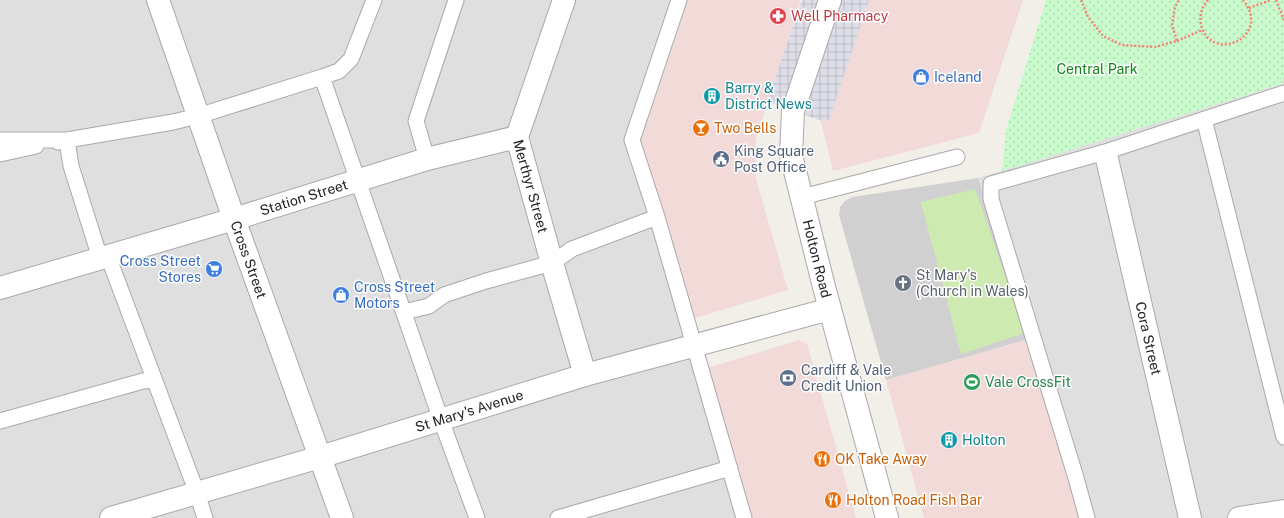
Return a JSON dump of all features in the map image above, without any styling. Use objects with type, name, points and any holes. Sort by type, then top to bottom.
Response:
[{"type":"street","name":"Cross Street","points":[[158,0],[234,219],[342,518]]},
{"type":"street","name":"Merthyr Street","points":[[564,0],[517,137],[585,375]]},
{"type":"street","name":"Holton Road","points":[[830,0],[793,111],[792,155],[830,309],[887,518]]},
{"type":"street","name":"Station Street","points":[[0,288],[234,219],[427,159],[517,137]]},
{"type":"street","name":"Cora Street","points":[[1106,156],[1190,518]]},
{"type":"street","name":"St Mary's Avenue","points":[[111,518],[320,457],[585,375],[830,309]]},
{"type":"street","points":[[1239,518],[1284,510]]},
{"type":"lane","points":[[0,154],[198,116],[340,70],[351,59],[374,0]]},
{"type":"lane","points":[[427,159],[416,120],[456,0]]},
{"type":"lane","points":[[679,0],[632,140],[657,217],[695,345],[744,518]]},
{"type":"lane","points":[[322,77],[441,420],[477,518]]},
{"type":"lane","points":[[1087,518],[991,199],[991,184],[1106,156],[1204,119],[1284,92]]},
{"type":"lane","points":[[1204,119],[1284,437]]},
{"type":"lane","points":[[0,140],[67,140]]},
{"type":"lane","points":[[67,140],[71,166],[104,258],[154,380],[206,518]]},
{"type":"lane","points":[[802,197],[957,157]]},
{"type":"lane","points":[[404,312],[429,306],[444,295],[486,281],[552,263],[572,249],[657,217]]},
{"type":"lane","points":[[0,421],[143,381],[154,380]]},
{"type":"lane","points":[[558,518],[730,468]]},
{"type":"path","points":[[1081,0],[1088,18],[1103,36],[1122,44],[1155,47],[1177,41],[1202,30]]},
{"type":"path","points":[[1177,41],[1172,25],[1175,7],[1179,0]]},
{"type":"path","points":[[1208,0],[1202,10],[1200,20],[1202,30],[1209,39],[1218,44],[1228,45],[1237,42],[1245,36],[1250,28],[1252,18],[1249,8],[1243,0]]},
{"type":"path","points":[[1249,8],[1271,0]]},
{"type":"path","points":[[1276,0],[1284,20]]},
{"type":"shaded area","points":[[0,0],[685,0],[639,139],[750,518],[0,518]]},
{"type":"shaded area","points":[[686,0],[801,0],[756,139],[756,179],[788,290],[692,319],[639,139]]},
{"type":"shaded area","points":[[802,0],[869,0],[829,120],[822,121],[767,102]]},
{"type":"shaded area","points":[[860,0],[1023,0],[979,133],[833,171],[820,118]]},
{"type":"shaded area","points":[[1284,75],[1284,518],[1082,518],[978,178],[1282,84]]},
{"type":"shaded area","points":[[978,178],[1028,339],[886,380],[839,215],[840,207],[845,201],[852,197]]},
{"type":"shaded area","points":[[1028,339],[1082,518],[924,518],[886,380]]},
{"type":"shaded area","points":[[799,340],[807,344],[856,518],[750,518],[707,368]]},
{"type":"green space","name":"Central Park","points":[[1046,0],[1284,0],[1284,75],[1282,84],[1002,171],[1006,130]]},
{"type":"green space","points":[[975,189],[1025,333],[961,354],[921,202]]},
{"type":"place","name":"Well Pharmacy","points":[[778,16]]},
{"type":"place","name":"Iceland","points":[[921,77]]},
{"type":"place","name":"Barry & District News","points":[[712,96]]},
{"type":"place","name":"Two Bells","points":[[701,128]]},
{"type":"place","name":"King Square Post Office","points":[[721,159]]},
{"type":"place","name":"Cross Street Stores","points":[[214,269]]},
{"type":"place","name":"St Mary's (Church in Wales)","points":[[903,283]]},
{"type":"place","name":"Cross Street Motors","points":[[341,295]]},
{"type":"place","name":"Cardiff & Vale Credit Union","points":[[788,378]]},
{"type":"place","name":"Vale CrossFit","points":[[972,382]]},
{"type":"place","name":"Holton","points":[[949,440]]},
{"type":"place","name":"OK Take Away","points":[[822,459]]},
{"type":"place","name":"Holton Road Fish Bar","points":[[833,500]]}]
